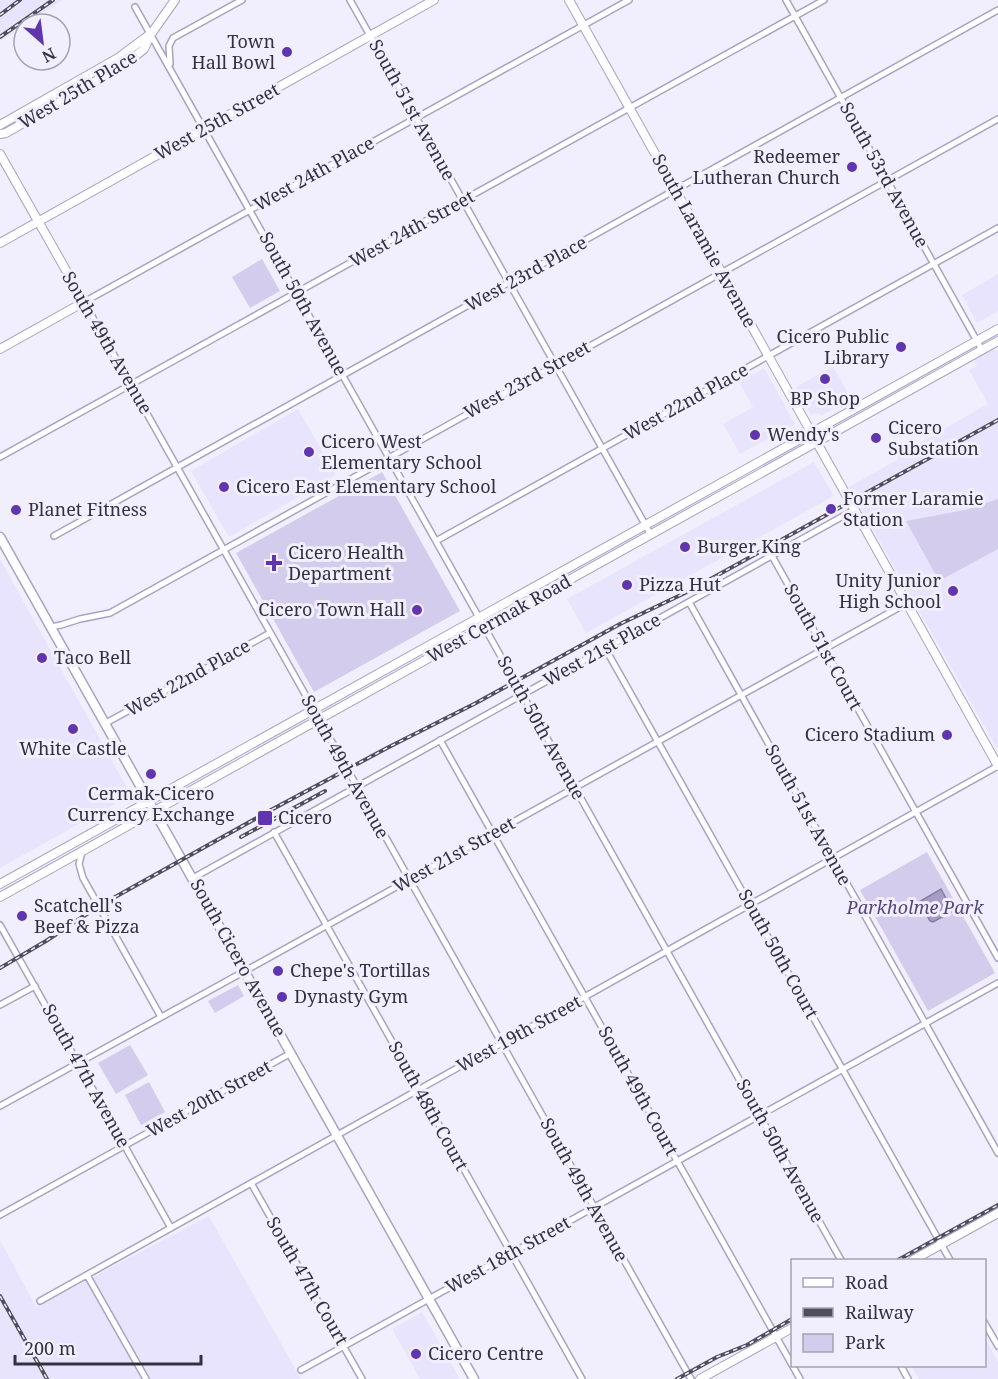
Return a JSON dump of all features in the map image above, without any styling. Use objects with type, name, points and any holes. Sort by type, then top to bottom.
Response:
[{"type":"main road","points":[[151,34],[175,0]]},
{"type":"main road","name":"West 25th Street","points":[[0,243],[434,0]]},
{"type":"main road","name":"South Laramie Avenue","points":[[569,0],[998,766]]},
{"type":"main road","name":"West 25th Place","points":[[0,125],[118,58],[151,34]]},
{"type":"main road","name":"West 25th Place","points":[[0,134],[6,134],[124,65],[144,49],[151,34]]},
{"type":"main road","name":"South 49th Avenue","points":[[0,154],[84,302]]},
{"type":"main road","name":"West 24th Place","points":[[0,349],[84,302]]},
{"type":"main road","name":"West Cermak Road","points":[[0,884],[998,329]]},
{"type":"main road","name":"West Cermak Road","points":[[0,897],[998,341]]},
{"type":"main road","name":"South Cicero Avenue","points":[[0,537],[474,1379]]},
{"type":"main road","points":[[915,1259],[998,1213]]},
{"type":"main road","points":[[700,1379],[791,1329]]},
{"type":"street","points":[[172,71],[168,46],[173,38],[242,0]]},
{"type":"street","name":"South 51st Avenue","points":[[350,0],[651,535]]},
{"type":"street","name":"West 24th Place","points":[[84,302],[629,0]]},
{"type":"street","name":"South 53rd Avenue","points":[[786,0],[982,350]]},
{"type":"street","name":"West 24th Street","points":[[0,458],[824,0]]},
{"type":"street","name":"South 50th Avenue","points":[[135,6],[841,1259]]},
{"type":"street","name":"West 23rd Place","points":[[54,536],[998,10]]},
{"type":"street","name":"West 23rd Street","points":[[51,627],[110,613],[998,119]]},
{"type":"street","name":"West 22nd Place","points":[[436,541],[998,228]]},
{"type":"street","name":"South 49th Avenue","points":[[84,302],[691,1379]]},
{"type":"street","name":"West 21st Place","points":[[193,878],[854,510]]},
{"type":"street","name":"South 51st Court","points":[[772,556],[998,958]]},
{"type":"street","name":"South 51st Avenue","points":[[689,602],[998,1153]]},
{"type":"street","name":"West 21st Street","points":[[0,1106],[907,603]]},
{"type":"street","name":"West 22nd Place","points":[[106,723],[270,633]]},
{"type":"street","name":"South 50th Court","points":[[606,648],[949,1259]]},
{"type":"street","name":"South 49th Court","points":[[440,740],[791,1363]]},
{"type":"street","name":"West 19th Street","points":[[40,1301],[998,766]]},
{"type":"street","name":"South 48th Court","points":[[274,832],[582,1379]]},
{"type":"street","points":[[82,852],[79,864],[83,878],[161,1017]]},
{"type":"street","name":"South 47th Avenue","points":[[0,925],[171,1228]]},
{"type":"street","name":"West 18th Street","points":[[302,1370],[998,983]]},
{"type":"street","points":[[0,1005],[35,986]]},
{"type":"street","name":"West 20th Street","points":[[0,1215],[291,1053]]},
{"type":"street","name":"South 47th Court","points":[[251,1183],[362,1379]]},
{"type":"street","points":[[87,1275],[146,1379]]},
{"type":"street","points":[[986,1325],[998,1346]]},
{"type":"shaded area","points":[[0,0],[63,0],[45,12],[12,12],[12,33],[0,41]]},
{"type":"shaded area","points":[[998,274],[998,311],[977,323],[962,295]]},
{"type":"shaded area","name":"Unity Junior High School","points":[[993,348],[995,351],[998,350],[998,750],[849,487],[897,460],[898,455],[988,404],[969,370],[977,364],[974,362],[975,358]]},
{"type":"shaded area","points":[[833,366],[851,399],[821,416],[814,413],[811,415],[796,387]]},
{"type":"shaded area","points":[[764,368],[795,424],[740,454],[723,424],[753,407],[739,382]]},
{"type":"shaded area","points":[[298,409],[336,475],[229,537],[191,471]]},
{"type":"shaded area","points":[[814,462],[834,496],[586,633],[567,599]]},
{"type":"shaded area","points":[[0,559],[131,795],[0,868]]},
{"type":"shaded area","points":[[941,889],[953,911],[933,922],[930,921],[919,902]]},
{"type":"shaded area","points":[[209,1216],[301,1379],[0,1379],[0,1240],[36,1307]]},
{"type":"shaded area","name":"Cicero Centre","points":[[422,1312],[460,1379],[420,1379],[392,1329]]},
{"type":"shaded area","points":[[986,1340],[998,1362],[998,1379],[919,1379],[912,1367],[986,1367]]},
{"type":"green space","points":[[262,259],[280,291],[250,308],[232,277]]},
{"type":"green space","points":[[382,472],[460,611],[314,692],[236,553]]},
{"type":"green space","points":[[998,499],[998,549],[939,581],[906,521],[965,510]]},
{"type":"green space","name":"Parkholme Park","points":[[927,852],[995,973],[928,1011],[860,890]]},
{"type":"green space","points":[[238,985],[244,996],[215,1013],[208,1001]]},
{"type":"green space","points":[[130,1045],[148,1075],[116,1094],[98,1063]]},
{"type":"green space","points":[[149,1082],[165,1112],[141,1125],[125,1095]]},
{"type":"railway","points":[[0,15],[20,0]]},
{"type":"railway","points":[[0,37],[53,0]]},
{"type":"railway","points":[[0,968],[99,906],[271,810],[476,703],[620,624],[687,592],[998,420]]},
{"type":"railway","points":[[241,837],[325,791]]},
{"type":"railway","points":[[900,1259],[998,1205]]},
{"type":"railway","points":[[0,1296],[47,1379]]},
{"type":"railway","points":[[677,1379],[717,1357],[747,1345],[791,1320]]},
{"type":"place","name":"Town Hall Bowl","points":[[287,52]]},
{"type":"place","name":"Redeemer Lutheran Church","points":[[852,167]]},
{"type":"place","name":"Cicero Public Library","points":[[901,347]]},
{"type":"place","name":"BP Shop","points":[[825,379]]},
{"type":"place","name":"Wendy's","points":[[755,435]]},
{"type":"place","name":"Cicero Substation","points":[[876,438]]},
{"type":"place","name":"Cicero West Elementary School","points":[[309,452]]},
{"type":"place","name":"Cicero East Elementary School","points":[[224,487]]},
{"type":"place","name":"Former Laramie Station","points":[[831,509]]},
{"type":"place","name":"Planet Fitness","points":[[16,510]]},
{"type":"place","name":"Burger King","points":[[685,547]]},
{"type":"place","name":"Cicero Health Department","points":[[274,563]]},
{"type":"place","name":"Pizza Hut","points":[[627,585]]},
{"type":"place","name":"Unity Junior High School","points":[[953,591]]},
{"type":"place","name":"Cicero Town Hall","points":[[417,610]]},
{"type":"place","name":"Taco Bell","points":[[42,658]]},
{"type":"place","name":"White Castle","points":[[73,729]]},
{"type":"place","name":"Cicero Stadium","points":[[947,735]]},
{"type":"place","name":"Cermak-Cicero Currency Exchange","points":[[151,774]]},
{"type":"place","name":"Cicero","points":[[265,818]]},
{"type":"place","name":"Scatchell's Beef & Pizza","points":[[22,916]]},
{"type":"place","name":"Chepe's Tortillas","points":[[278,971]]},
{"type":"place","name":"Dynasty Gym","points":[[282,997]]},
{"type":"place","name":"Cicero Centre","points":[[416,1354]]}]
